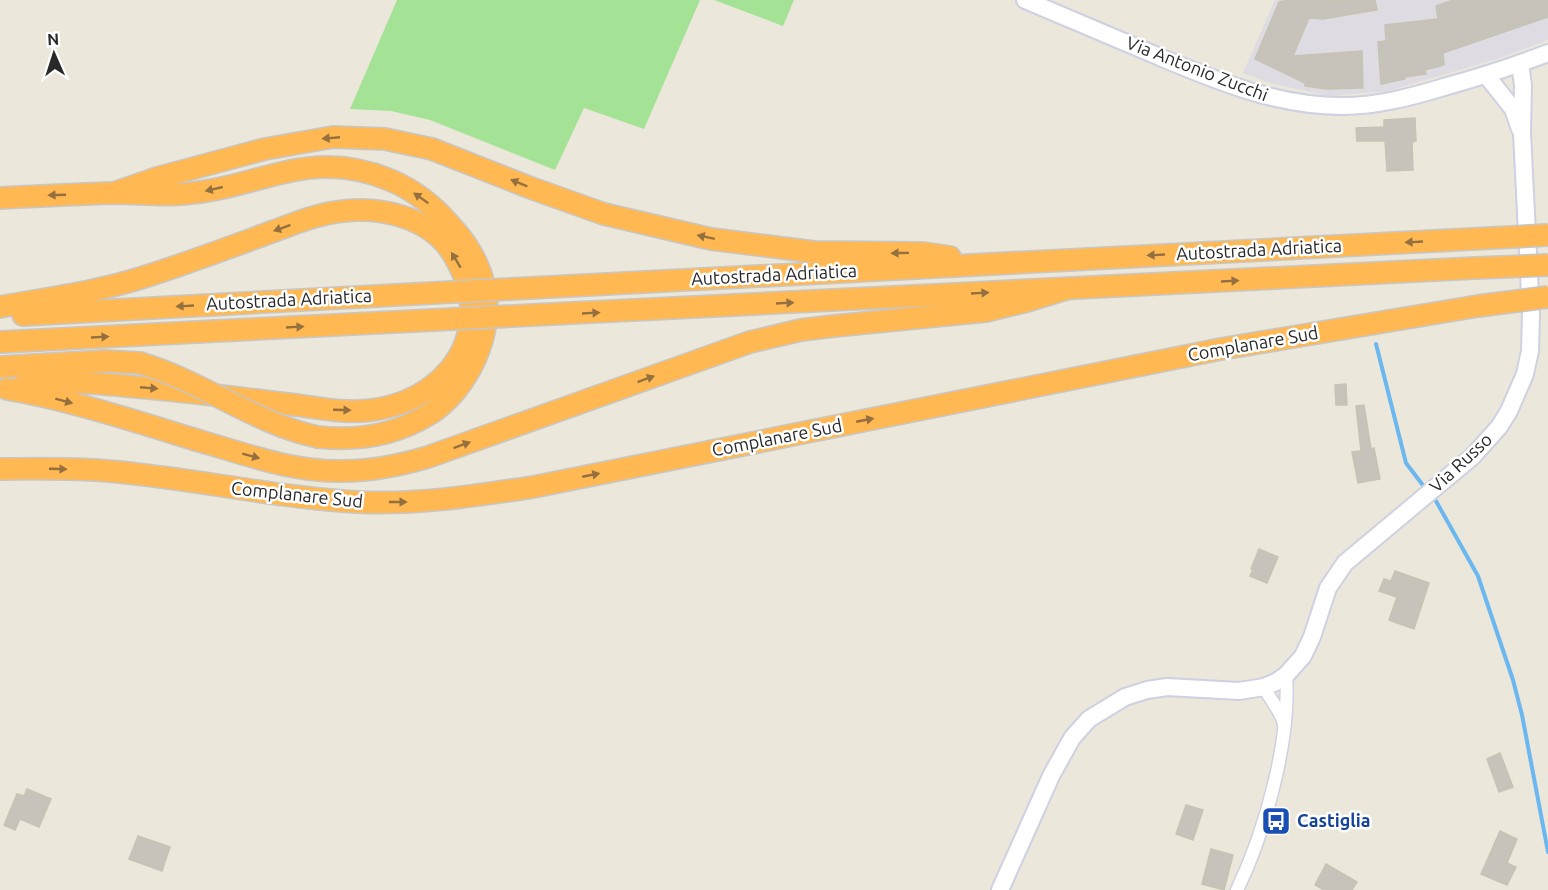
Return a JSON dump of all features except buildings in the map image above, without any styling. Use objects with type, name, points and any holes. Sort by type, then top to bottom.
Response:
[{"type":"highway","points":[[114,193],[157,178],[265,149],[333,137],[385,139],[432,148],[531,188],[604,213],[711,239],[814,252],[923,253],[978,264]]},
{"type":"highway","points":[[0,198],[114,193],[182,194],[211,190],[308,167],[347,168],[390,180],[429,204],[457,232],[474,259],[486,298],[483,335],[473,363],[445,402],[412,423],[373,436],[335,439],[300,433],[266,420],[164,371],[140,363],[124,361],[0,367]]},
{"type":"highway","points":[[0,307],[70,296],[123,284],[302,221],[343,211],[361,210],[397,214],[430,230],[445,243],[455,257],[467,284],[471,301],[471,316],[464,347],[445,376],[417,397],[385,408],[333,410],[161,389],[69,381],[40,383],[4,390]]},
{"type":"highway","name":"Autostrada Adriatica","points":[[0,316],[1548,236]]},
{"type":"highway","name":"Autostrada Adriatica","points":[[0,342],[1548,265]]},
{"type":"highway","points":[[4,390],[67,402],[286,466],[343,471],[374,469],[407,463],[438,453],[750,342],[801,330],[986,311],[1066,289]]},
{"type":"highway","name":"Complanare Sud","points":[[0,469],[96,470],[311,499],[359,502],[414,502],[478,496],[533,487],[1221,349],[1478,306],[1548,297]]},
{"type":"street","name":"Via Antonio Zucchi","points":[[1025,0],[1242,90],[1288,101],[1327,106],[1373,104],[1401,99],[1486,75],[1548,53]]},
{"type":"street","name":"Via Russo","points":[[1264,687],[1286,675],[1303,656],[1335,574],[1345,563],[1473,456],[1500,427],[1517,396],[1526,374],[1531,323],[1522,133],[1523,85],[1520,64]]},
{"type":"street","name":"Via Russo","points":[[1486,75],[1512,109],[1522,133]]},
{"type":"street","points":[[1237,890],[1258,838],[1279,759],[1287,703],[1286,675]]},
{"type":"street","points":[[1000,890],[1051,776],[1072,738],[1089,719],[1125,697],[1167,687],[1239,691],[1264,687],[1282,717],[1284,726]]},
{"type":"shaded area","points":[[1275,0],[1548,0],[1548,40],[1500,58],[1388,91],[1329,96],[1273,84],[1243,73]]},
{"type":"green space","points":[[397,0],[700,0],[644,129],[584,108],[555,170],[430,120],[391,111],[350,109]]},
{"type":"green space","points":[[714,0],[794,0],[783,26]]},
{"type":"waterway","points":[[1376,344],[1406,463],[1422,484]]},
{"type":"waterway","points":[[1436,501],[1478,576],[1513,680],[1522,715],[1548,852]]},
{"type":"place","name":"Castiglia","points":[[1276,821]]}]
